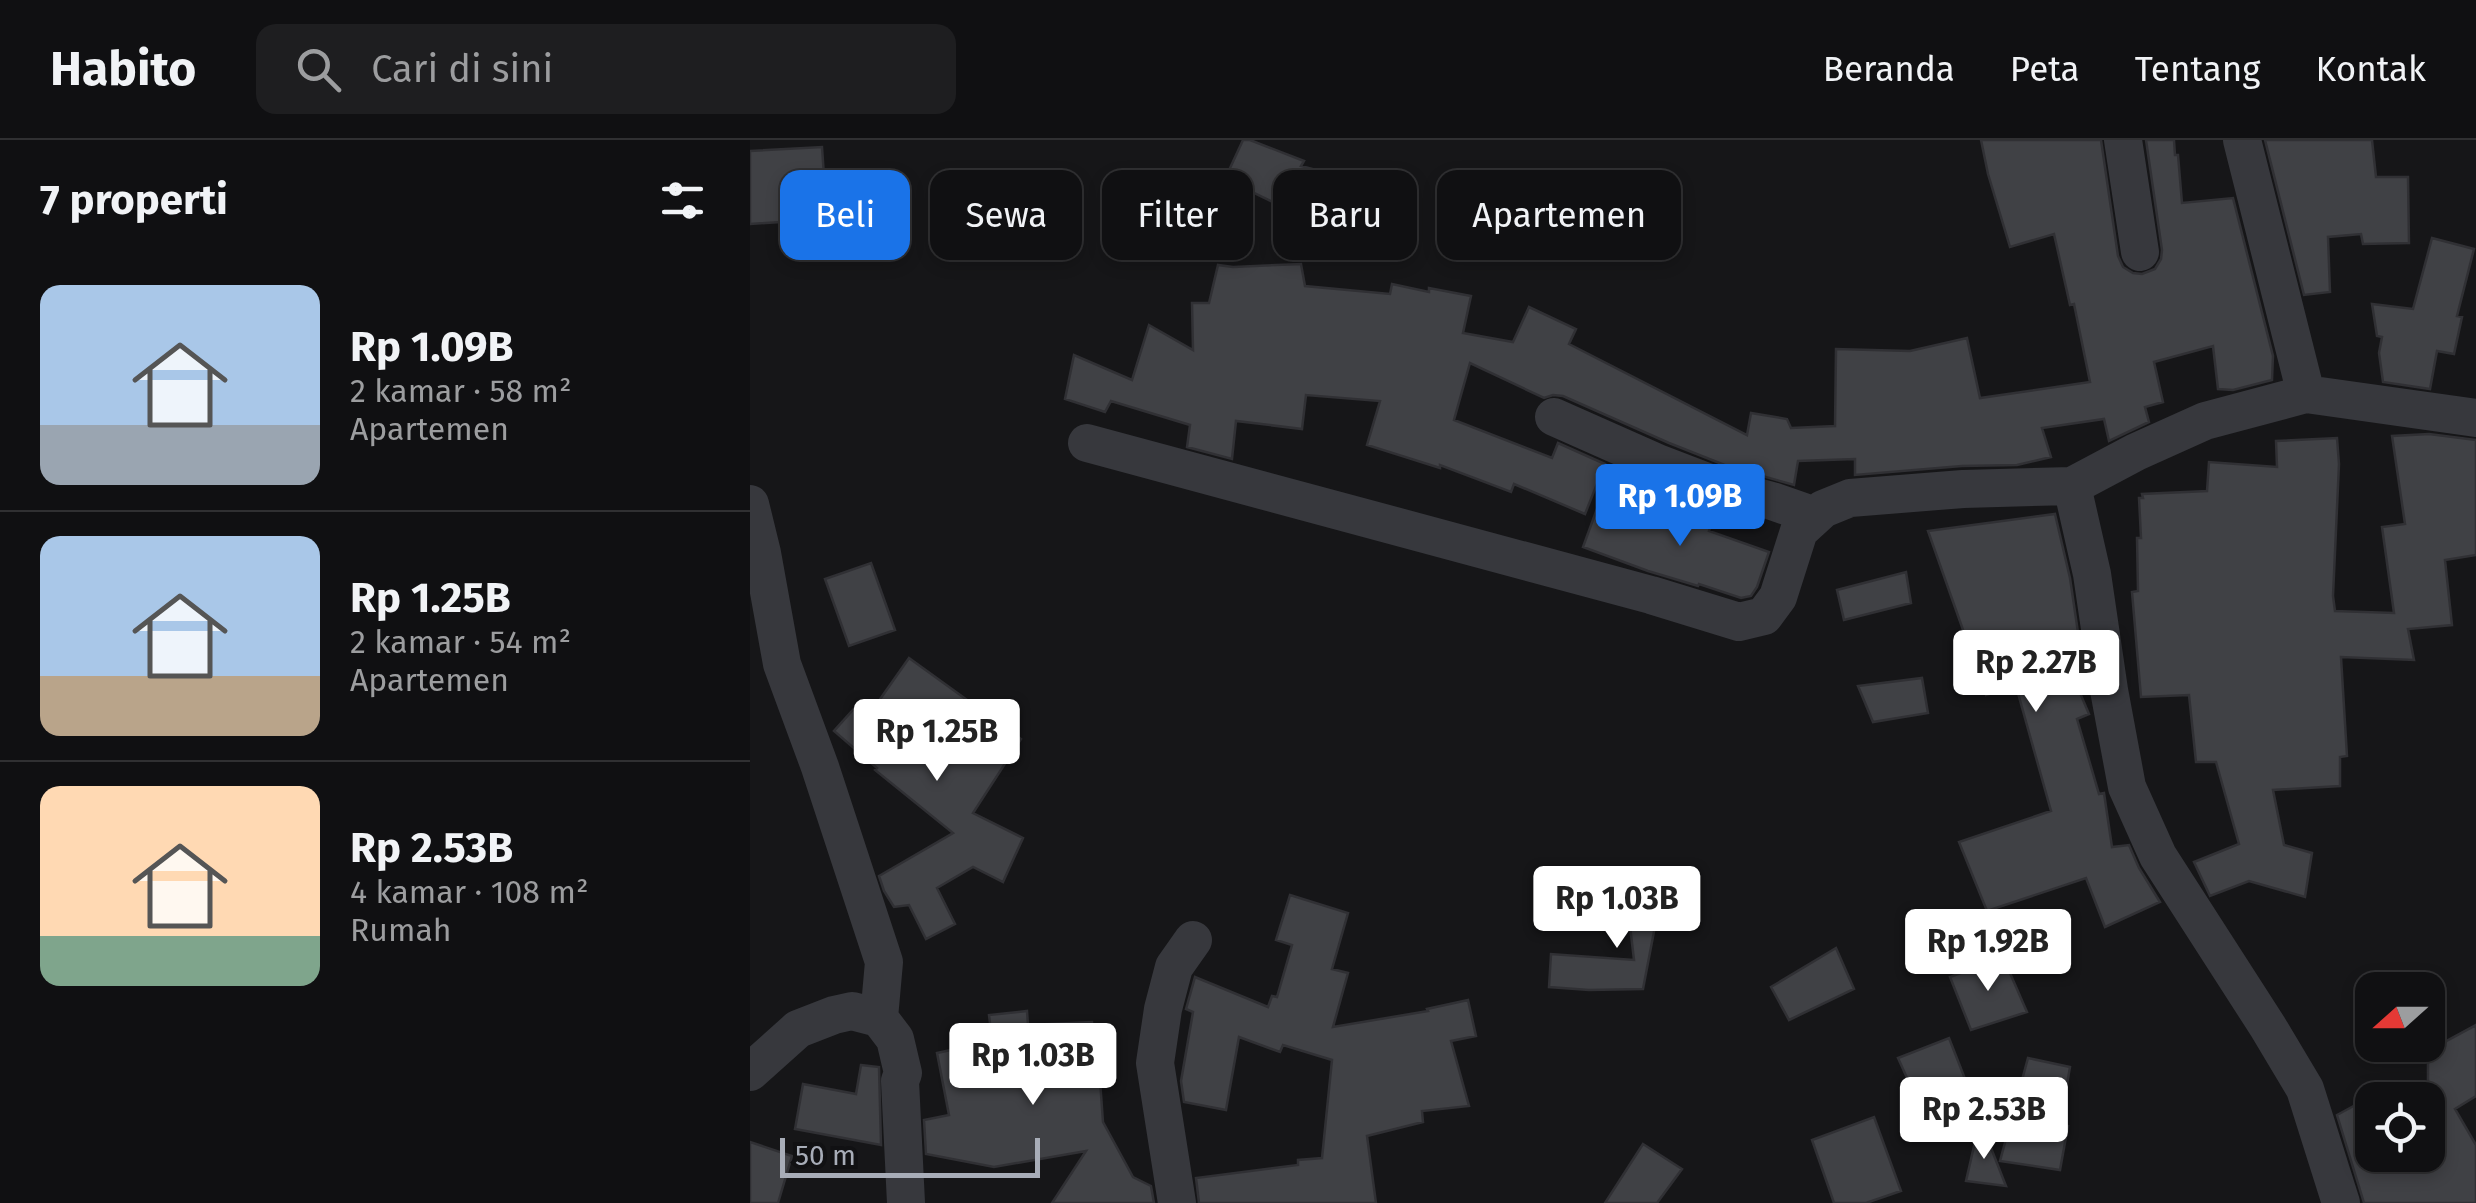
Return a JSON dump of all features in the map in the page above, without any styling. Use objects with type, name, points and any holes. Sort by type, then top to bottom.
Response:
[{"type":"street","points":[[2124,140],[2140,252]]},
{"type":"street","points":[[2242,140],[2306,394]]},
{"type":"street","points":[[1087,443],[1739,622],[1764,616],[1778,597],[1799,531],[1824,509],[1850,498],[2072,486],[2204,422],[2306,394],[2476,418]]},
{"type":"street","points":[[1554,417],[1720,488],[1815,516]]},
{"type":"street","points":[[2072,486],[2092,574],[2127,787],[2158,856],[2305,1089],[2341,1203]]},
{"type":"street","points":[[750,504],[782,664],[884,962],[880,1018],[895,1040],[903,1073],[900,1081],[906,1203]]},
{"type":"street","points":[[1178,1203],[1155,1064],[1174,967],[1193,940]]},
{"type":"street","points":[[750,1072],[798,1029],[852,1011],[880,1018]]},
{"type":"building","points":[[1243,140],[1250,140],[1304,161],[1301,166],[1316,170],[1273,170],[1273,202],[1253,192],[1253,170],[1229,170]]},
{"type":"building","points":[[1981,140],[2101,140],[2118,256],[2123,267],[2142,274],[2155,269],[2162,250],[2146,140],[2174,140],[2182,203],[2233,198],[2273,356],[2272,380],[2233,390],[2218,389],[2213,346],[2154,362],[2163,402],[2145,407],[2149,422],[2109,441],[2104,419],[2042,428],[2051,457],[2017,465],[1855,475],[1855,459],[1798,461],[1794,485],[1727,466],[1563,396],[1544,398],[1470,363],[1454,420],[1552,458],[1558,443],[1605,464],[1585,514],[1514,484],[1511,492],[1440,465],[1367,445],[1380,401],[1306,395],[1302,429],[1236,421],[1232,459],[1187,447],[1190,425],[1111,401],[1105,412],[1065,399],[1074,355],[1132,380],[1149,325],[1193,350],[1192,303],[1209,303],[1218,265],[1301,264],[1305,286],[1390,294],[1392,284],[1471,296],[1463,333],[1513,342],[1529,307],[1576,329],[1569,344],[1747,435],[1751,413],[1787,419],[1791,428],[1835,426],[1836,349],[1910,351],[1967,338],[1980,398],[2090,382],[2054,234],[2010,247]]},
{"type":"building","points":[[2265,140],[2372,140],[2376,177],[2408,177],[2409,243],[2363,244],[2361,234],[2328,237],[2330,292],[2304,295]]},
{"type":"building","points":[[822,147],[824,170],[780,170],[780,222],[750,224],[750,151]]},
{"type":"building","points":[[2432,238],[2474,249],[2457,316],[2462,317],[2454,354],[2437,351],[2430,389],[2383,382],[2379,353],[2382,337],[2377,336],[2372,304],[2413,309]]},
{"type":"building","points":[[2429,434],[2476,440],[2476,555],[2445,560],[2452,625],[2408,629],[2414,660],[2341,657],[2347,756],[2340,757],[2340,786],[2273,790],[2284,845],[2312,853],[2305,897],[2249,881],[2210,896],[2194,862],[2239,844],[2216,762],[2196,762],[2189,695],[2141,697],[2132,592],[2138,591],[2139,498],[2143,498],[2142,494],[2207,491],[2209,462],[2277,467],[2276,441],[2337,438],[2335,611],[2394,613],[2382,527],[2405,524],[2392,436]]},
{"type":"building","points":[[1682,497],[1716,509],[1709,531],[1769,552],[1751,596],[1741,598],[1698,586],[1583,547],[1598,506],[1662,527],[1663,522],[1672,524]]},
{"type":"building","points":[[2055,514],[2080,646],[2061,648],[2089,714],[2077,719],[2099,794],[2104,793],[2112,847],[2129,845],[2160,902],[2105,927],[2086,878],[1987,911],[1959,842],[2051,811],[2016,686],[1986,695],[1928,531]]},
{"type":"building","points":[[871,563],[895,630],[849,646],[825,579]]},
{"type":"building","points":[[1906,572],[1911,603],[1844,620],[1837,590]]},
{"type":"building","points":[[909,658],[1021,739],[973,813],[1023,838],[1003,882],[973,867],[937,888],[955,924],[926,939],[909,905],[894,907],[879,876],[953,833],[834,731],[860,702],[871,712]]},
{"type":"building","points":[[1922,678],[1928,713],[1873,722],[1858,686]]},
{"type":"building","points":[[1666,887],[1670,919],[1656,921],[1643,989],[1549,987],[1551,954],[1634,960],[1626,892]]},
{"type":"building","points":[[1290,895],[1348,913],[1332,969],[1348,973],[1333,1027],[1468,1000],[1476,1036],[1451,1041],[1469,1106],[1422,1111],[1423,1122],[1367,1136],[1376,1203],[1199,1203],[1196,1178],[1298,1165],[1298,1160],[1322,1158],[1332,1060],[1283,1045],[1280,1052],[1239,1037],[1226,1110],[1184,1102],[1181,1081],[1193,1012],[1186,1009],[1195,977],[1268,1007],[1272,996],[1277,997],[1292,945],[1276,940]]},
{"type":"building","points":[[1836,948],[1854,989],[1789,1020],[1771,987]]},
{"type":"building","points":[[2003,957],[2027,1012],[1971,1030],[1950,977]]},
{"type":"building","points":[[1027,1011],[1028,1025],[1092,1022],[1103,1122],[1133,1177],[1151,1186],[1154,1203],[1052,1203],[1086,1151],[994,1167],[926,1154],[924,1120],[949,1115],[937,1053],[992,1041],[989,1015]]},
{"type":"building","points":[[2476,1025],[2476,1096],[2455,1109],[2476,1145],[2476,1203],[2364,1203],[2337,1115],[2355,1105],[2355,1172],[2445,1172],[2445,1082],[2428,1082],[2428,1062],[2445,1062],[2445,1042]]},
{"type":"building","points":[[1949,1038],[1969,1089],[1921,1109],[1898,1058]]},
{"type":"building","points":[[2028,1058],[2070,1067],[2060,1125],[2068,1126],[2060,1170],[2000,1161]]},
{"type":"building","points":[[861,1065],[879,1067],[881,1145],[795,1129],[803,1084],[856,1094]]},
{"type":"building","points":[[1874,1117],[1901,1191],[1866,1203],[1834,1203],[1812,1140]]},
{"type":"building","points":[[1980,1120],[2006,1186],[1966,1181]]},
{"type":"building","points":[[750,1142],[792,1156],[778,1203],[750,1203]]},
{"type":"building","points":[[1643,1144],[1682,1169],[1657,1203],[1605,1203]]}]
